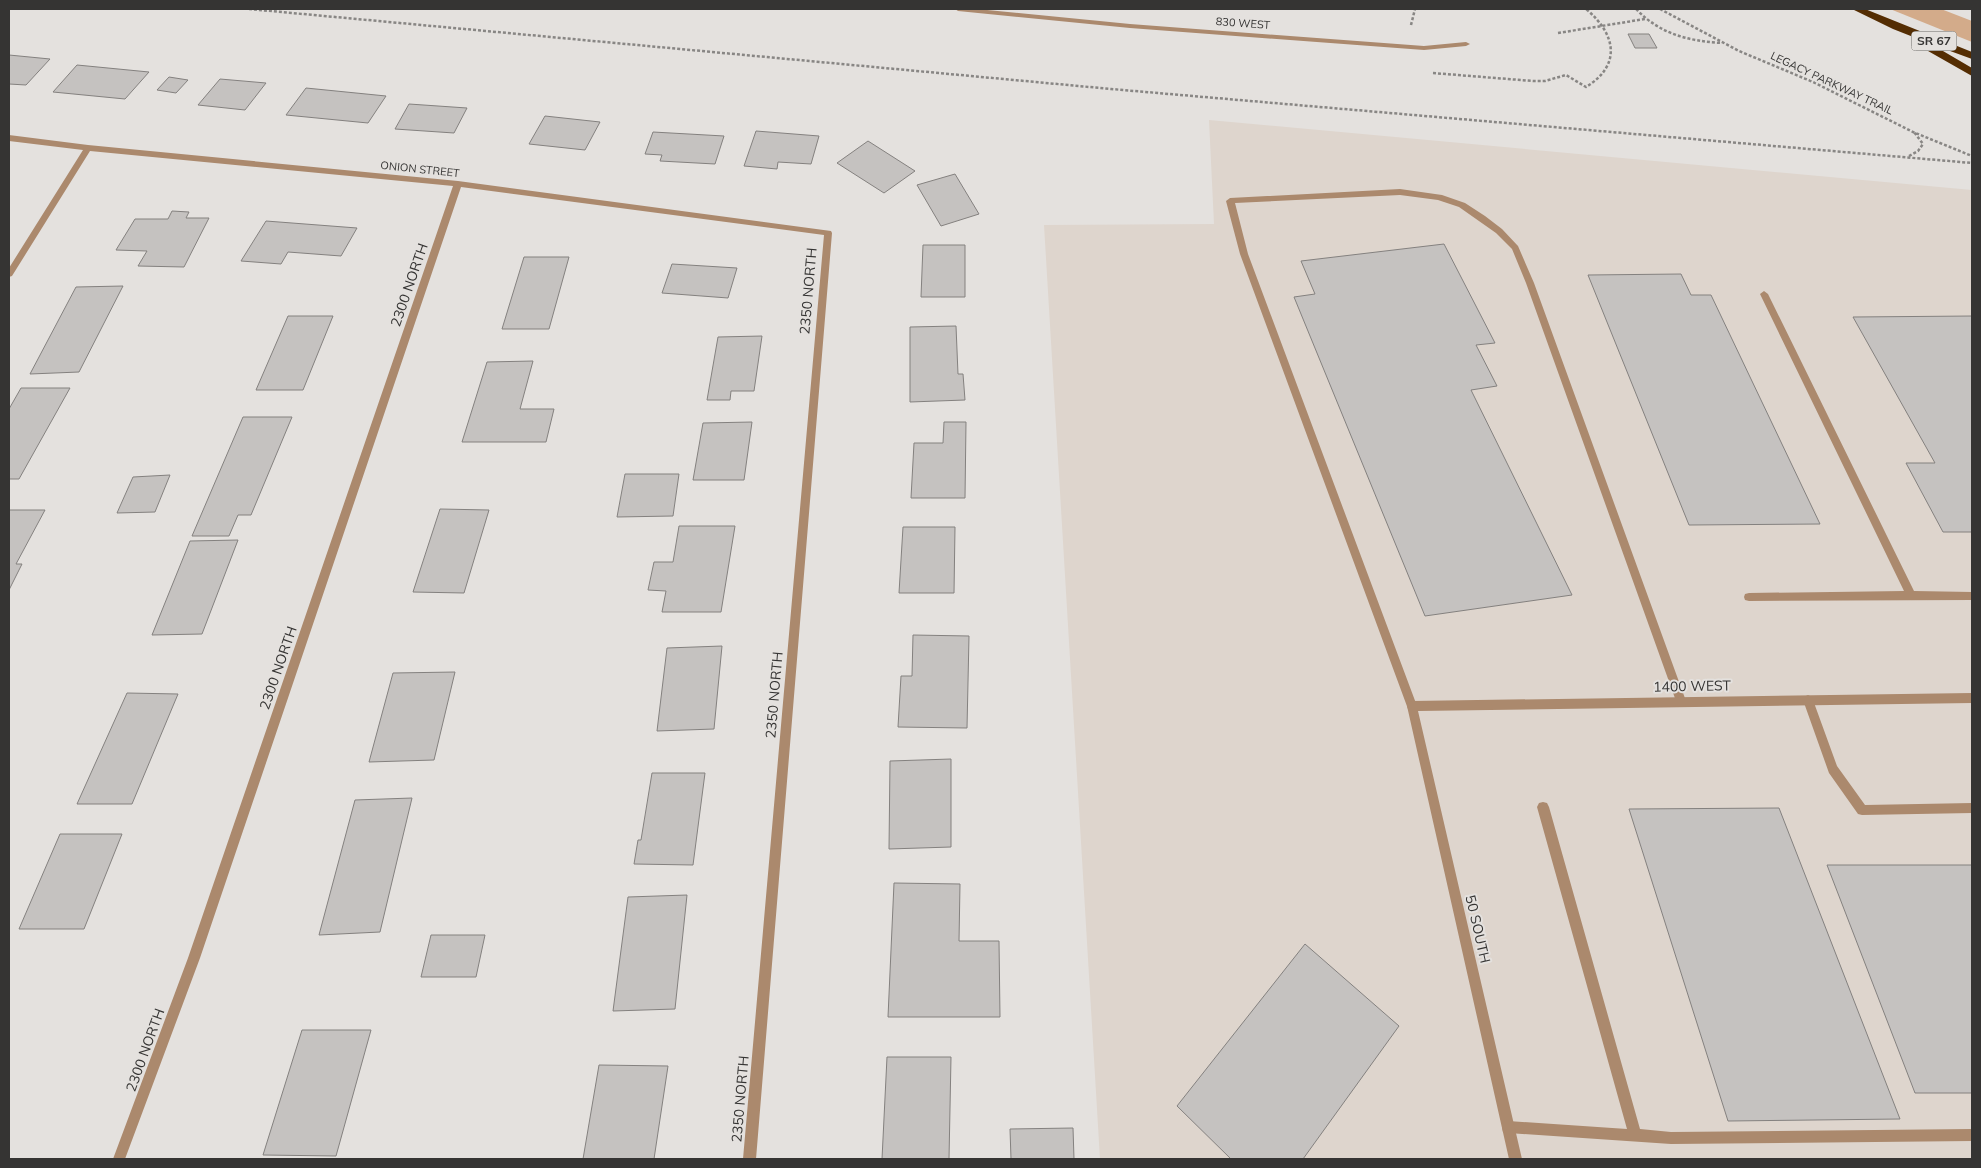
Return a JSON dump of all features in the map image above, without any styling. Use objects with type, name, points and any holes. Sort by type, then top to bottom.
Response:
[{"type":"highway","name":"SR 67","points":[[1858,9],[1896,27],[1972,56]]},
{"type":"highway","points":[[1896,27],[1972,73]]},
{"type":"street","name":"830 WEST","points":[[958,9],[1130,26],[1416,47],[1466,44]]},
{"type":"street","name":"ONION STREET","points":[[9,138],[88,148],[458,184],[828,233]]},
{"type":"street","points":[[9,274],[88,148]]},
{"type":"street","name":"2300 NORTH","points":[[119,1159],[194,958],[458,184]]},
{"type":"street","name":"50 SOUTH","points":[[1516,1159],[1412,706],[1244,254],[1230,201],[1400,192],[1439,197],[1462,205],[1482,218],[1515,248],[1530,283],[1681,701]]},
{"type":"street","name":"2350 NORTH","points":[[750,1159],[828,233]]},
{"type":"street","points":[[1764,294],[1911,595]]},
{"type":"street","points":[[1749,597],[1972,596]]},
{"type":"street","name":"1400 WEST","points":[[1412,706],[1972,698]]},
{"type":"street","points":[[1808,700],[1833,769],[1862,810],[1972,808]]},
{"type":"street","points":[[1543,807],[1634,1136]]},
{"type":"street","points":[[1508,1127],[1671,1138],[1972,1135]]},
{"type":"path","points":[[249,9],[1091,87],[1972,163]]},
{"type":"path","points":[[1430,72],[1533,81],[1545,81],[1566,74],[1586,87],[1597,82],[1610,66],[1611,45],[1605,27],[1586,9]]},
{"type":"path","points":[[1636,9],[1646,19],[1670,35],[1696,41],[1725,43]]},
{"type":"path","name":"LEGACY PARKWAY TRAIL","points":[[1660,9],[1725,43],[1813,82],[1913,132],[1972,156]]},
{"type":"path","points":[[1558,32],[1605,27],[1646,19]]},
{"type":"path","points":[[1908,156],[1918,151],[1923,144],[1913,132]]},
{"type":"shaded area","points":[[1890,9],[1941,9],[1972,21],[1972,42]]},
{"type":"shaded area","points":[[1209,120],[1972,190],[1972,1159],[1100,1159],[1044,225],[1214,224]]},
{"type":"building","points":[[1628,34],[1649,34],[1657,48],[1635,48]]},
{"type":"building","points":[[9,55],[50,59],[26,85],[9,84]]},
{"type":"building","points":[[77,65],[149,72],[125,99],[53,92]]},
{"type":"building","points":[[169,77],[188,80],[176,93],[157,90]]},
{"type":"building","points":[[220,79],[266,83],[245,110],[198,105]]},
{"type":"building","points":[[306,88],[386,96],[368,123],[286,115]]},
{"type":"building","points":[[409,104],[467,108],[454,133],[395,129]]},
{"type":"building","points":[[545,116],[600,122],[585,150],[529,144]]},
{"type":"building","points":[[756,131],[819,136],[811,164],[778,162],[777,169],[744,166]]},
{"type":"building","points":[[653,132],[724,136],[715,164],[660,161],[662,155],[645,154]]},
{"type":"building","points":[[868,141],[915,171],[884,193],[837,163]]},
{"type":"building","points":[[955,174],[979,214],[941,226],[917,185]]},
{"type":"building","points":[[172,211],[189,212],[186,218],[209,218],[184,267],[138,266],[147,251],[116,250],[135,219],[168,219]]},
{"type":"building","points":[[266,221],[357,228],[341,256],[288,252],[281,264],[241,261]]},
{"type":"building","points":[[1444,244],[1495,343],[1476,345],[1497,386],[1471,390],[1572,595],[1425,616],[1294,297],[1315,294],[1301,261]]},
{"type":"building","points":[[923,245],[965,245],[965,297],[921,297]]},
{"type":"building","points":[[524,257],[569,257],[549,329],[502,329]]},
{"type":"building","points":[[672,264],[737,268],[728,298],[662,293]]},
{"type":"building","points":[[1681,274],[1691,295],[1711,295],[1820,524],[1689,525],[1588,275]]},
{"type":"building","points":[[123,286],[79,372],[30,374],[76,287]]},
{"type":"building","points":[[288,316],[333,316],[303,390],[256,390]]},
{"type":"building","points":[[1972,316],[1972,532],[1943,532],[1906,463],[1935,463],[1853,317]]},
{"type":"building","points":[[956,326],[958,374],[963,374],[965,400],[910,402],[910,327]]},
{"type":"building","points":[[762,336],[754,391],[731,391],[730,400],[707,400],[718,337]]},
{"type":"building","points":[[533,361],[520,409],[554,409],[546,442],[462,442],[487,362]]},
{"type":"building","points":[[21,388],[70,388],[19,479],[9,479],[9,409]]},
{"type":"building","points":[[243,417],[292,417],[251,515],[238,515],[229,536],[192,536]]},
{"type":"building","points":[[752,422],[744,480],[693,480],[703,423]]},
{"type":"building","points":[[944,422],[966,422],[965,498],[911,498],[914,443],[943,443]]},
{"type":"building","points":[[625,474],[679,474],[673,516],[617,517]]},
{"type":"building","points":[[170,475],[155,512],[117,513],[133,477]]},
{"type":"building","points":[[440,509],[489,510],[464,593],[413,592]]},
{"type":"building","points":[[9,510],[45,510],[16,564],[22,564],[9,590]]},
{"type":"building","points":[[679,526],[735,526],[721,612],[662,612],[666,591],[648,590],[654,562],[673,562]]},
{"type":"building","points":[[903,527],[955,527],[954,593],[899,593]]},
{"type":"building","points":[[238,540],[202,634],[152,635],[190,541]]},
{"type":"building","points":[[913,635],[969,636],[967,728],[898,727],[901,676],[912,676]]},
{"type":"building","points":[[722,646],[714,729],[657,731],[667,648]]},
{"type":"building","points":[[455,672],[434,760],[369,762],[393,673]]},
{"type":"building","points":[[127,693],[178,694],[132,804],[77,804]]},
{"type":"building","points":[[951,759],[951,847],[889,849],[890,761]]},
{"type":"building","points":[[652,773],[705,773],[693,865],[634,864],[638,840],[641,840]]},
{"type":"building","points":[[412,798],[380,932],[319,935],[355,800]]},
{"type":"building","points":[[1779,808],[1900,1119],[1728,1121],[1629,809]]},
{"type":"building","points":[[60,834],[122,834],[84,929],[19,929]]},
{"type":"building","points":[[1827,865],[1972,865],[1972,1093],[1915,1093]]},
{"type":"building","points":[[894,883],[960,884],[959,941],[999,941],[1000,1017],[888,1017]]},
{"type":"building","points":[[687,895],[675,1009],[613,1011],[628,897]]},
{"type":"building","points":[[431,935],[485,935],[476,977],[421,977]]},
{"type":"building","points":[[1305,944],[1399,1026],[1303,1159],[1231,1159],[1177,1106]]},
{"type":"building","points":[[302,1030],[371,1030],[336,1156],[263,1155]]},
{"type":"building","points":[[887,1057],[951,1057],[949,1159],[882,1159]]},
{"type":"building","points":[[599,1065],[668,1066],[654,1159],[583,1159]]},
{"type":"building","points":[[1073,1128],[1074,1159],[1011,1159],[1010,1129]]}]
